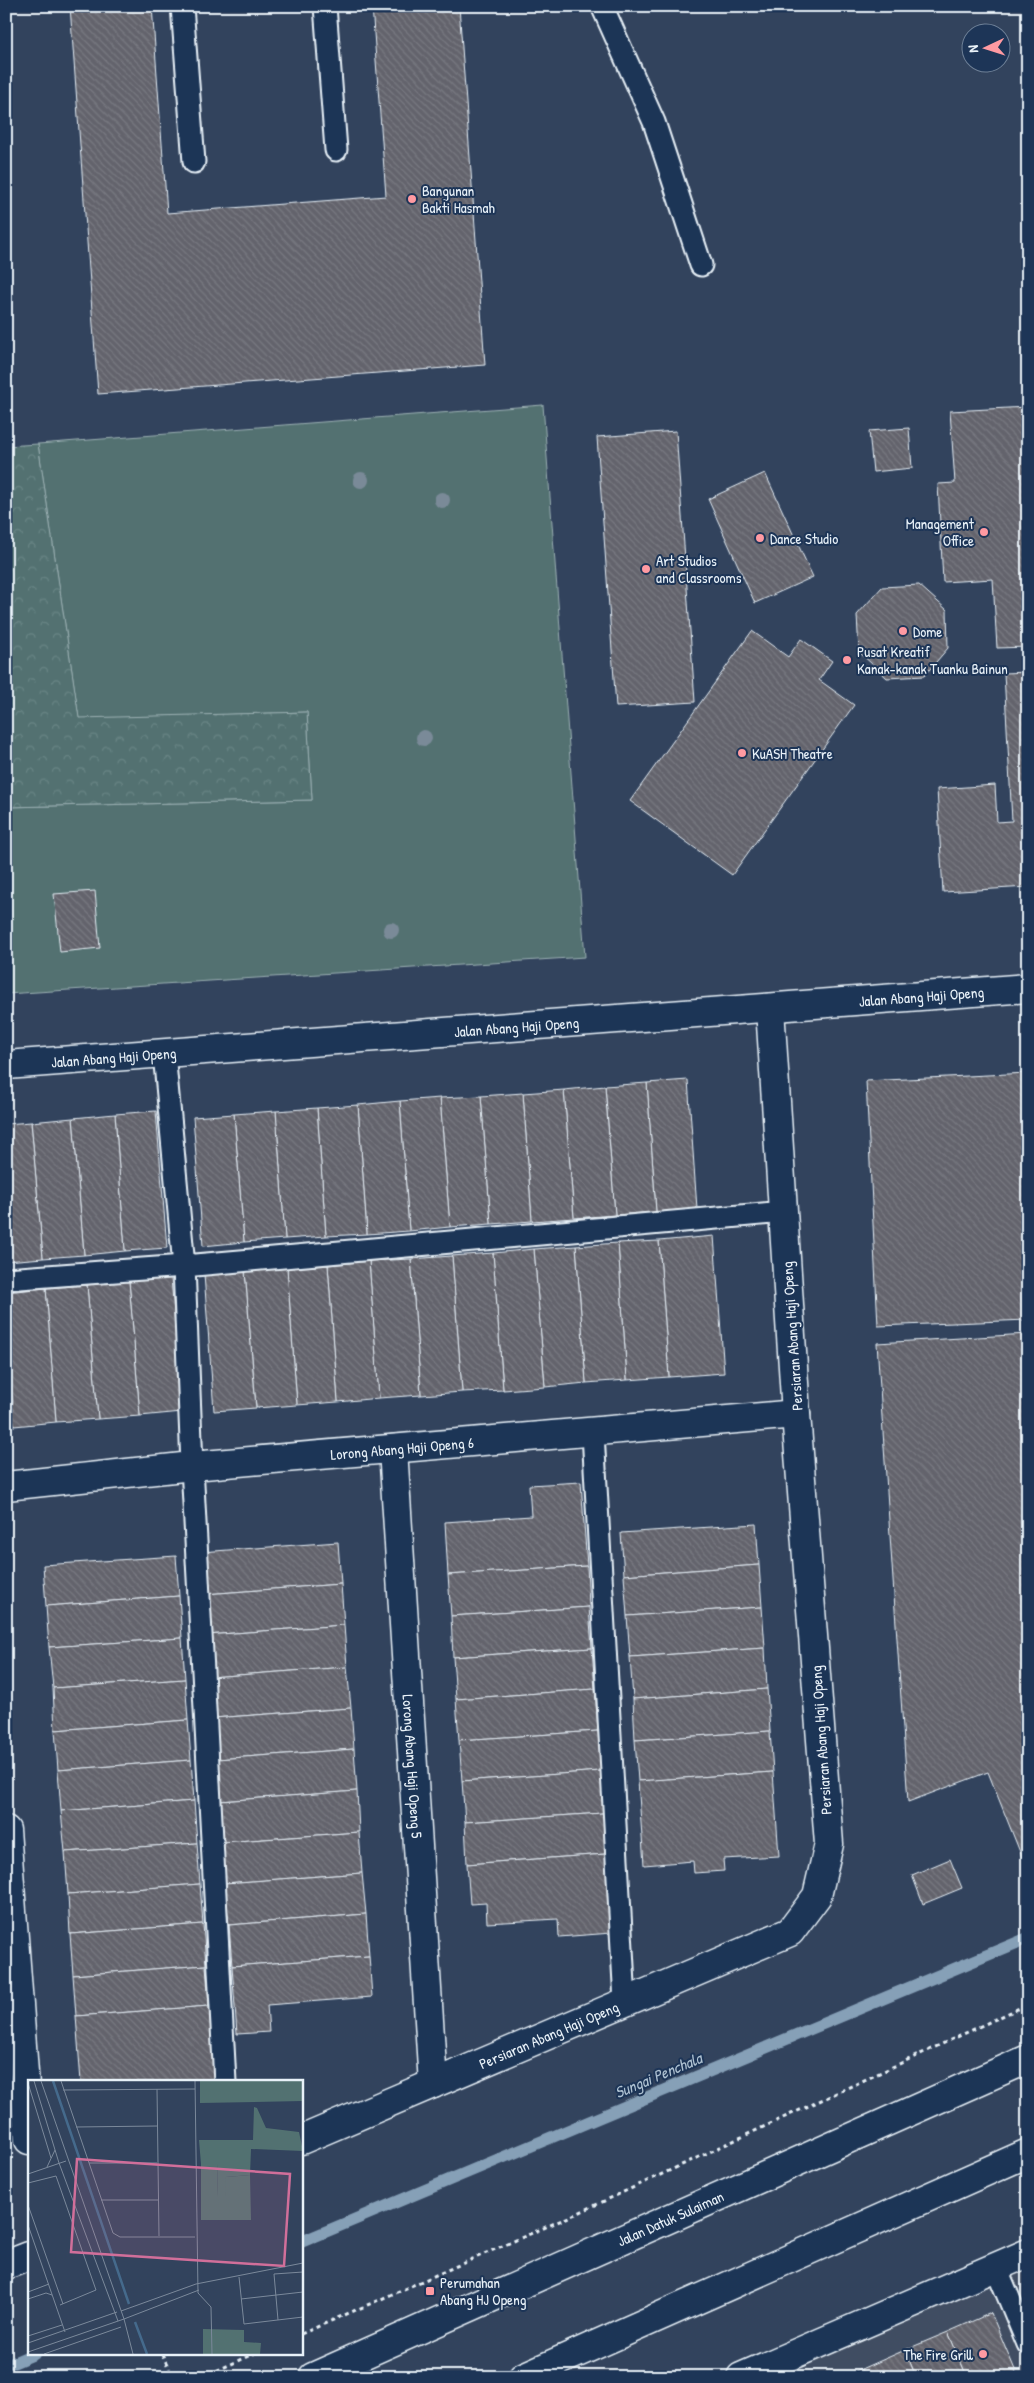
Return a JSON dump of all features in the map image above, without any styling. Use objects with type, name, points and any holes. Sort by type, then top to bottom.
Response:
[{"type":"street","name":"Jalan Abang Haji Openg","points":[[6,1065],[1028,988]]},
{"type":"street","name":"Persiaran Abang Haji Openg","points":[[302,2140],[790,1932],[817,1896],[828,1844],[796,1414],[770,1008]]},
{"type":"street","name":"Lorong Abang Haji Openg 6","points":[[6,1486],[192,1466],[593,1433],[796,1414]]},
{"type":"street","name":"Lorong Abang Haji Openg 5","points":[[392,1449],[433,2084]]},
{"type":"street","points":[[6,1830],[28,2127]]},
{"type":"street","name":"Jalan Datuk Sulaiman","points":[[313,2377],[1028,2059]]},
{"type":"street","points":[[523,2377],[1028,2153]]},
{"type":"street","points":[[742,2377],[1028,2253]]},
{"type":"street","points":[[6,2266],[28,2256]]},
{"type":"lane","points":[[182,6],[194,162]]},
{"type":"lane","points":[[325,6],[336,150]]},
{"type":"lane","points":[[602,6],[654,122],[701,265]]},
{"type":"lane","points":[[164,1053],[184,1266],[192,1466],[225,2080]]},
{"type":"lane","points":[[6,1279],[184,1266],[784,1212]]},
{"type":"lane","points":[[593,1433],[625,2002]]},
{"type":"lane","points":[[996,2267],[1028,2344]]},
{"type":"path","points":[[302,2334],[587,2209],[1028,2004]]},
{"type":"path","points":[[163,2356],[172,2377]]},
{"type":"path","points":[[202,2377],[249,2356]]},
{"type":"shaded area","points":[[1028,2262],[1028,2377],[770,2377]]},
{"type":"green space","points":[[543,405],[585,957],[6,994],[6,807],[312,800],[307,712],[79,719],[38,444]]},
{"type":"green space","points":[[38,444],[79,718],[307,712],[312,800],[6,807],[6,446]]},
{"type":"building","name":"Bangunan Bakti Hasmah","points":[[70,6],[152,6],[167,213],[386,196],[372,6],[459,6],[485,365],[98,394]]},
{"type":"building","name":"Management Office","points":[[1028,407],[1028,647],[997,648],[993,579],[943,582],[938,484],[955,483],[950,411]]},
{"type":"building","points":[[909,428],[912,468],[873,472],[869,431]]},
{"type":"building","name":"Art Studios and Classrooms","points":[[676,431],[695,702],[616,707],[597,437]]},
{"type":"building","name":"Dance Studio","points":[[765,473],[813,577],[755,603],[708,499]]},
{"type":"building","name":"Dome","points":[[919,585],[947,610],[948,648],[924,676],[887,678],[859,652],[857,615],[882,587]]},
{"type":"building","name":"KuASH Theatre","points":[[752,631],[788,657],[801,639],[832,661],[819,680],[854,705],[732,875],[630,801]]},
{"type":"building","points":[[1028,672],[1028,887],[943,892],[937,789],[995,785],[997,822],[1012,821],[1004,673]]},
{"type":"building","points":[[95,891],[100,948],[60,952],[54,894]]},
{"type":"building","points":[[1028,1073],[1028,1320],[878,1326],[866,1081]]},
{"type":"building","points":[[688,1080],[697,1209],[656,1212],[647,1083]]},
{"type":"building","points":[[647,1083],[656,1212],[615,1215],[605,1086]]},
{"type":"building","points":[[605,1086],[615,1215],[574,1218],[564,1090]]},
{"type":"building","points":[[564,1090],[574,1218],[532,1221],[523,1093]]},
{"type":"building","points":[[523,1093],[532,1221],[491,1224],[481,1096]]},
{"type":"building","points":[[481,1096],[491,1224],[450,1227],[440,1098]]},
{"type":"building","points":[[440,1098],[450,1227],[409,1231],[400,1101]]},
{"type":"building","points":[[400,1101],[409,1231],[367,1234],[358,1105]]},
{"type":"building","points":[[358,1105],[367,1234],[326,1236],[317,1108]]},
{"type":"building","points":[[317,1108],[326,1236],[285,1239],[276,1111]]},
{"type":"building","points":[[156,1111],[167,1248],[125,1251],[115,1114]]},
{"type":"building","points":[[276,1111],[285,1239],[244,1242],[234,1114]]},
{"type":"building","points":[[115,1114],[125,1251],[84,1255],[73,1118]]},
{"type":"building","points":[[234,1114],[244,1242],[203,1246],[193,1117]]},
{"type":"building","points":[[73,1118],[84,1255],[43,1258],[31,1122]]},
{"type":"building","points":[[31,1122],[43,1258],[6,1261],[6,1124]]},
{"type":"building","points":[[714,1236],[724,1373],[669,1377],[659,1241]]},
{"type":"building","points":[[659,1241],[669,1377],[627,1380],[618,1243]]},
{"type":"building","points":[[618,1243],[627,1380],[586,1383],[576,1246]]},
{"type":"building","points":[[576,1246],[586,1383],[545,1387],[534,1249]]},
{"type":"building","points":[[534,1249],[545,1387],[503,1390],[493,1253]]},
{"type":"building","points":[[493,1253],[503,1390],[462,1392],[452,1256]]},
{"type":"building","points":[[452,1256],[462,1392],[421,1395],[411,1259]]},
{"type":"building","points":[[411,1259],[421,1395],[379,1398],[369,1261]]},
{"type":"building","points":[[369,1261],[379,1398],[338,1402],[328,1265]]},
{"type":"building","points":[[328,1265],[338,1402],[297,1405],[287,1268]]},
{"type":"building","points":[[287,1268],[297,1405],[256,1408],[245,1271]]},
{"type":"building","points":[[245,1271],[256,1408],[214,1411],[204,1274]]},
{"type":"building","points":[[171,1278],[182,1412],[140,1416],[129,1281]]},
{"type":"building","points":[[129,1281],[140,1416],[98,1419],[87,1285]]},
{"type":"building","points":[[87,1285],[98,1419],[56,1422],[46,1288]]},
{"type":"building","points":[[46,1288],[56,1422],[14,1426],[6,1323],[6,1292]]},
{"type":"building","points":[[6,1323],[14,1426],[6,1426]]},
{"type":"building","points":[[1028,1334],[1028,1855],[1022,1857],[988,1772],[908,1802],[877,1343]]},
{"type":"building","points":[[581,1482],[587,1566],[448,1575],[445,1522],[531,1516],[529,1485]]},
{"type":"building","points":[[756,1524],[759,1565],[624,1575],[621,1533]]},
{"type":"building","points":[[338,1542],[341,1584],[205,1594],[201,1552]]},
{"type":"building","points":[[176,1556],[179,1596],[46,1606],[43,1565]]},
{"type":"building","points":[[759,1565],[762,1607],[627,1616],[624,1575]]},
{"type":"building","points":[[587,1566],[589,1607],[451,1616],[448,1575]]},
{"type":"building","points":[[341,1584],[344,1625],[207,1635],[205,1594]]},
{"type":"building","points":[[179,1596],[182,1638],[49,1647],[46,1606]]},
{"type":"building","points":[[589,1607],[592,1648],[453,1657],[451,1616]]},
{"type":"building","points":[[762,1607],[765,1648],[630,1657],[627,1616]]},
{"type":"building","points":[[344,1625],[347,1667],[210,1677],[207,1635]]},
{"type":"building","points":[[182,1638],[185,1679],[53,1688],[49,1647]]},
{"type":"building","points":[[592,1648],[595,1689],[456,1699],[453,1657]]},
{"type":"building","points":[[765,1648],[767,1689],[633,1699],[630,1657]]},
{"type":"building","points":[[347,1667],[351,1708],[213,1718],[210,1677]]},
{"type":"building","points":[[185,1679],[188,1720],[55,1730],[53,1688]]},
{"type":"building","points":[[595,1689],[598,1731],[459,1740],[456,1699]]},
{"type":"building","points":[[767,1689],[770,1731],[635,1740],[633,1699]]},
{"type":"building","points":[[351,1708],[354,1749],[217,1759],[213,1718]]},
{"type":"building","points":[[188,1720],[191,1760],[58,1770],[55,1730]]},
{"type":"building","points":[[598,1731],[601,1771],[462,1781],[459,1740]]},
{"type":"building","points":[[770,1731],[773,1772],[638,1781],[635,1740]]},
{"type":"building","points":[[354,1749],[357,1791],[220,1801],[217,1759]]},
{"type":"building","points":[[191,1760],[194,1801],[61,1811],[58,1770]]},
{"type":"building","points":[[601,1771],[603,1813],[465,1822],[462,1781]]},
{"type":"building","points":[[773,1772],[779,1856],[723,1859],[724,1871],[694,1873],[693,1861],[644,1865],[638,1781]]},
{"type":"building","points":[[357,1791],[359,1832],[223,1842],[220,1801]]},
{"type":"building","points":[[194,1801],[197,1843],[65,1852],[61,1811]]},
{"type":"building","points":[[603,1813],[606,1854],[467,1864],[465,1822]]},
{"type":"building","points":[[359,1832],[362,1873],[225,1883],[223,1842]]},
{"type":"building","points":[[197,1843],[200,1884],[68,1894],[65,1852]]},
{"type":"building","points":[[606,1854],[612,1933],[559,1937],[558,1919],[487,1923],[486,1903],[470,1904],[467,1864]]},
{"type":"building","points":[[950,1859],[962,1888],[923,1904],[912,1875]]},
{"type":"building","points":[[362,1873],[366,1914],[229,1925],[225,1883]]},
{"type":"building","points":[[200,1884],[203,1924],[70,1934],[68,1894]]},
{"type":"building","points":[[366,1914],[369,1956],[232,1966],[229,1925]]},
{"type":"building","points":[[203,1924],[206,1965],[73,1975],[70,1934]]},
{"type":"building","points":[[369,1956],[372,1997],[267,2005],[269,2032],[237,2034],[232,1966]]},
{"type":"building","points":[[206,1965],[209,2006],[76,2016],[73,1975]]},
{"type":"building","points":[[209,2006],[215,2080],[81,2080],[76,2016]]},
{"type":"building","name":"The Fire Grill","points":[[991,2313],[1018,2377],[967,2377],[948,2332]]},
{"type":"building","points":[[948,2332],[967,2377],[916,2377],[905,2350]]},
{"type":"building","points":[[905,2350],[916,2377],[865,2377],[862,2369]]},
{"type":"building","points":[[862,2369],[865,2377],[844,2377]]},
{"type":"waterway","name":"Sungai Penchala","points":[[302,2242],[1028,1938]]},
{"type":"waterway","name":"Sungai Penchala","points":[[6,2366],[29,2356]]},
{"type":"place","name":"Bangunan Bakti Hasmah","points":[[412,199]]},
{"type":"place","name":"Management Office","points":[[984,532]]},
{"type":"place","name":"Dance Studio","points":[[760,538]]},
{"type":"place","name":"Art Studios and Classrooms","points":[[646,569]]},
{"type":"place","name":"Dome","points":[[903,631]]},
{"type":"place","name":"Pusat Kreatif Kanak-kanak Tuanku Bainun","points":[[847,660]]},
{"type":"place","name":"KuASH Theatre","points":[[742,753]]},
{"type":"place","name":"Perumahan Abang HJ Openg","points":[[430,2291]]},
{"type":"place","name":"The Fire Grill","points":[[983,2354]]}]
